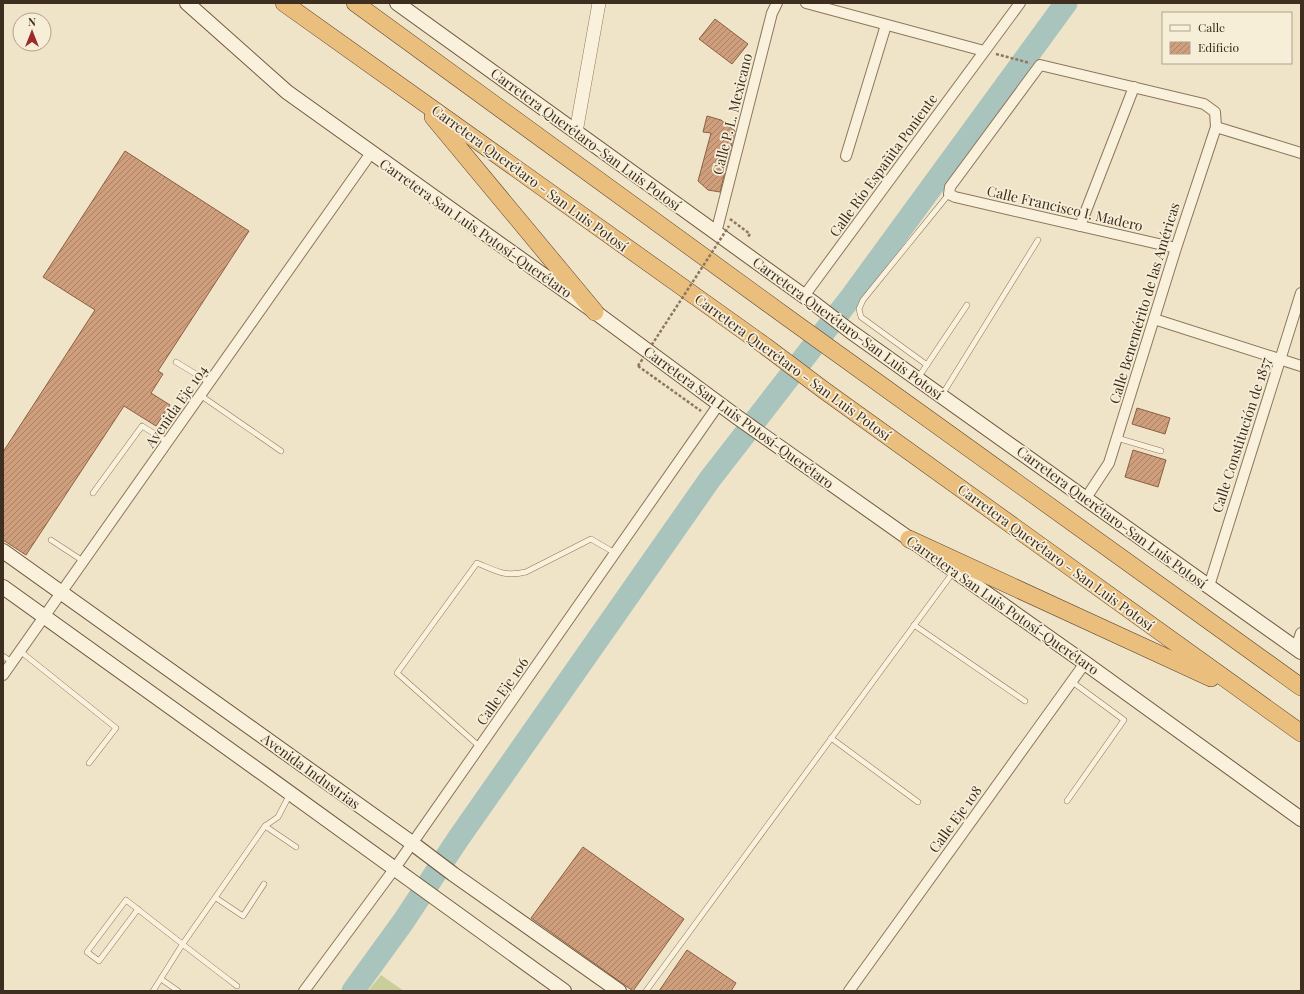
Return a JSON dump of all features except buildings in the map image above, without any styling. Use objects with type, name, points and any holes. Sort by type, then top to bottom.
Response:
[{"type":"highway","name":"Carretera Querétaro - San Luis Potosí","points":[[284,3],[765,346],[826,392],[1301,733]]},
{"type":"highway","points":[[360,6],[788,318],[1301,687]]},
{"type":"highway","points":[[418,98],[595,312]]},
{"type":"highway","points":[[909,539],[1248,695]]},
{"type":"main road","name":"Carretera San Luis Potosí-Querétaro","points":[[187,3],[287,92],[595,312],[737,417],[1301,819]]},
{"type":"main road","name":"Carretera Querétaro-San Luis Potosí","points":[[397,3],[918,379],[1298,650]]},
{"type":"main road","name":"Avenida Industrias","points":[[3,551],[412,843],[425,854],[619,991]]},
{"type":"main road","points":[[3,587],[564,991]]},
{"type":"street","points":[[576,132],[599,3]]},
{"type":"street","name":"Calle P. L. Mexicano","points":[[716,233],[772,13],[777,3]]},
{"type":"street","points":[[806,3],[984,51]]},
{"type":"street","name":"Calle Río Españita Poniente","points":[[809,300],[984,51],[1020,3]]},
{"type":"street","points":[[846,156],[886,25]]},
{"type":"street","points":[[950,194],[950,187],[1040,65],[1134,87],[1080,226]]},
{"type":"street","name":"Calle Benemérito de las Américas","points":[[1086,498],[1109,463],[1176,248],[1216,127],[1215,112],[1204,104],[1134,87]]},
{"type":"street","points":[[1216,127],[1301,153]]},
{"type":"street","name":"Avenida Eje 104","points":[[3,675],[371,153]]},
{"type":"street","name":"Calle Francisco I. Madero","points":[[950,194],[955,197],[1176,248]]},
{"type":"street","name":"Calle Constitución de 1857","points":[[1208,586],[1301,293]]},
{"type":"street","points":[[1154,319],[1301,366]]},
{"type":"street","name":"Calle Eje 106","points":[[304,991],[395,868],[719,404]]},
{"type":"street","points":[[1298,650],[1301,633]]},
{"type":"street","name":"Calle Eje 108","points":[[849,991],[1084,663]]},
{"type":"lane","points":[[927,365],[861,317],[859,309],[862,300],[950,194]]},
{"type":"lane","points":[[942,396],[1038,240]]},
{"type":"lane","points":[[918,379],[967,305]]},
{"type":"lane","points":[[176,362],[209,382]]},
{"type":"lane","points":[[200,395],[281,450]]},
{"type":"lane","points":[[93,493],[142,426],[168,442]]},
{"type":"lane","points":[[1117,438],[1161,451]]},
{"type":"lane","points":[[480,747],[397,673],[477,563],[505,574],[526,572],[591,539],[615,553]]},
{"type":"lane","points":[[51,540],[83,561]]},
{"type":"lane","points":[[646,991],[830,738],[954,571]]},
{"type":"lane","points":[[914,625],[1025,701]]},
{"type":"lane","points":[[20,651],[116,728],[89,763]]},
{"type":"lane","points":[[3,656],[12,662]]},
{"type":"lane","points":[[1066,801],[1124,720],[1071,681]]},
{"type":"lane","points":[[830,738],[918,802]]},
{"type":"lane","points":[[153,991],[182,945],[265,826],[278,817],[290,794]]},
{"type":"lane","points":[[265,826],[296,847]]},
{"type":"lane","points":[[216,898],[242,916],[264,884]]},
{"type":"lane","points":[[138,909],[99,961],[87,952],[126,900],[138,909],[182,945],[237,986]]},
{"type":"lane","points":[[161,979],[178,991]]},
{"type":"path","points":[[995,54],[1028,62]]},
{"type":"path","points":[[721,213],[750,234],[747,238],[741,234]]},
{"type":"path","points":[[710,417],[638,366],[729,226],[735,230]]},
{"type":"green space","points":[[381,975],[404,991],[368,991]]},
{"type":"waterway","points":[[353,991],[403,922],[458,839],[710,479],[852,296],[1066,3]]}]
